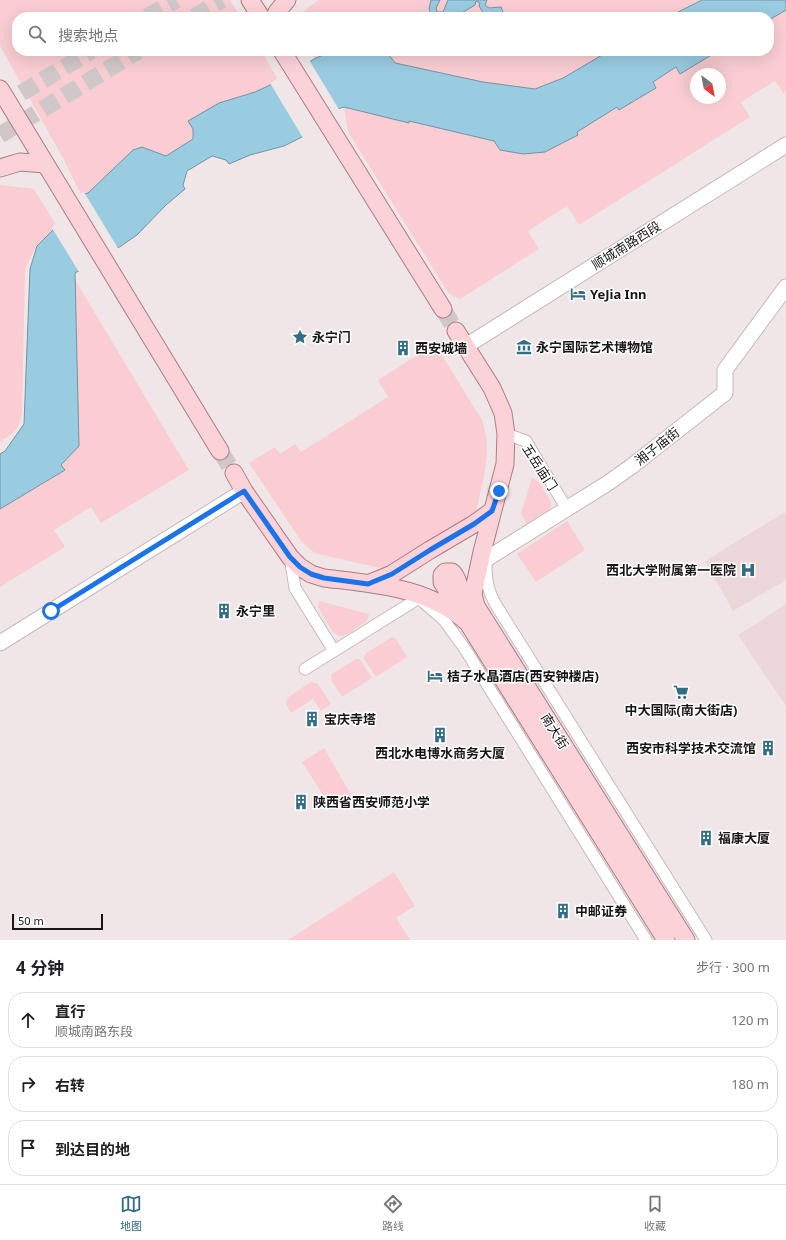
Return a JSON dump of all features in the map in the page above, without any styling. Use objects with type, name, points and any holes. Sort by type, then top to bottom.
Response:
[{"type":"main road","points":[[250,0],[257,12]]},
{"type":"main road","points":[[277,12],[287,0]]},
{"type":"main road","points":[[285,56],[443,309]]},
{"type":"main road","points":[[0,89],[220,451]]},
{"type":"main road","points":[[2,162],[45,164]]},
{"type":"main road","name":"南大街","points":[[456,331],[492,388],[503,413],[506,434],[505,464],[488,528],[483,561],[473,594],[476,606],[686,940]]},
{"type":"main road","name":"南大街","points":[[234,473],[244,491],[290,557],[300,567],[311,574],[324,578],[368,584],[419,595],[451,609],[468,623],[666,940]]},
{"type":"main road","points":[[368,584],[392,574],[474,524],[492,511]]},
{"type":"main road","points":[[468,623],[442,582],[442,575],[445,572],[452,572],[456,575],[462,593],[469,605],[486,622]]},
{"type":"street","name":"顺城南路西段","points":[[466,346],[786,145]]},
{"type":"street","name":"湘子庙街","points":[[483,561],[632,466],[725,393],[725,370],[786,286]]},
{"type":"street","name":"五岳庙门","points":[[506,434],[526,441],[567,508]]},
{"type":"street","points":[[0,643],[244,491]]},
{"type":"street","points":[[290,557],[295,588],[334,651]]},
{"type":"street","points":[[483,561],[489,591],[496,605],[706,940]]},
{"type":"street","points":[[305,669],[419,595],[444,620],[465,649],[646,940]]},
{"type":"shaded area","points":[[0,0],[230,0],[238,12],[12,12],[12,56],[264,56],[279,81],[255,92],[219,103],[188,121],[193,129],[193,139],[165,156],[155,151],[99,181],[88,193],[81,195],[64,160],[0,46]]},
{"type":"shaded area","points":[[319,0],[786,0],[786,91],[783,93],[775,81],[741,102],[750,117],[579,225],[567,206],[528,231],[539,249],[460,299],[449,294],[348,132],[344,107],[313,56],[774,56],[774,12],[304,12],[306,9]]},
{"type":"shaded area","points":[[0,185],[34,189],[55,223],[54,230],[36,248],[25,270],[22,414],[15,431],[0,442]]},
{"type":"shaded area","points":[[74,278],[189,470],[101,523],[91,507],[54,530],[65,547],[0,587],[0,509],[65,470],[61,465],[79,446]]},
{"type":"shaded area","points":[[435,344],[482,420],[485,432],[487,444],[486,466],[476,512],[385,569],[315,553],[301,541],[249,463],[275,447],[280,454],[295,444],[301,452],[388,397],[378,380]]},
{"type":"shaded area","points":[[532,478],[539,482],[551,502],[550,510],[527,525],[521,513]]},
{"type":"shaded area","name":"西北大学附属第一医院","points":[[785,512],[786,580],[733,611],[705,561]]},
{"type":"shaded area","points":[[567,521],[585,550],[536,582],[517,554]]},
{"type":"shaded area","points":[[319,601],[369,614],[367,621],[346,635],[339,636],[332,631],[318,607]]},
{"type":"shaded area","points":[[786,604],[786,706],[738,635]]},
{"type":"shaded area","points":[[392,637],[396,639],[407,657],[376,677],[364,659],[364,656],[366,653]]},
{"type":"shaded area","points":[[356,659],[361,661],[372,678],[342,697],[331,680],[332,674]]},
{"type":"shaded area","points":[[311,682],[318,684],[331,704],[321,711],[313,699],[291,713],[286,704],[287,698]]},
{"type":"shaded area","points":[[324,748],[352,796],[332,809],[302,762]]},
{"type":"shaded area","points":[[394,872],[415,906],[396,918],[410,940],[288,940]]},
{"type":"water","points":[[431,0],[440,0],[436,8],[437,12],[430,12],[429,9]]},
{"type":"water","points":[[448,0],[487,0],[485,5],[489,8],[501,7],[503,12],[483,12],[479,6],[480,3],[476,1],[475,5],[463,12],[443,12]]},
{"type":"water","points":[[702,0],[786,0],[786,10],[774,17],[774,12],[678,12]]},
{"type":"water","points":[[321,56],[390,56],[395,63],[483,82],[535,89],[563,78],[600,56],[710,56],[680,74],[676,67],[653,82],[656,88],[619,110],[617,107],[577,132],[578,135],[545,152],[523,154],[500,150],[494,141],[409,121],[409,123],[344,107],[334,110],[304,136],[284,146],[250,155],[229,164],[226,160],[212,156],[187,171],[183,185],[185,189],[166,205],[137,235],[75,273],[79,446],[61,465],[65,470],[0,509],[0,454],[5,451],[24,424],[30,269],[37,246],[53,230],[81,195],[88,193],[133,150],[142,147],[166,156],[193,139],[193,129],[188,121],[219,103],[255,92],[279,81]]},
{"type":"pier","points":[[309,60],[340,111],[335,112],[303,138],[270,83]]},
{"type":"pier","points":[[84,192],[119,250],[79,272],[52,228],[79,194]]},
{"type":"tunnel","points":[[156,12],[176,0]]},
{"type":"tunnel","points":[[202,12],[222,0]]},
{"type":"tunnel","points":[[0,106],[83,56]]},
{"type":"tunnel","points":[[0,135],[130,56]]},
{"type":"tunnel","points":[[443,309],[456,331]]},
{"type":"tunnel","points":[[220,451],[234,473]]},
{"type":"place","name":"YeJia Inn","points":[[578,294]]},
{"type":"place","name":"永宁门","points":[[300,337]]},
{"type":"place","name":"永宁国际艺术博物馆","points":[[524,347]]},
{"type":"place","name":"西安城墙","points":[[403,348]]},
{"type":"place","name":"西北大学附属第一医院","points":[[748,570]]},
{"type":"place","name":"永宁里","points":[[224,611]]},
{"type":"place","name":"桔子水晶酒店(西安钟楼店)","points":[[435,676]]},
{"type":"place","name":"中大国际(南大街店)","points":[[681,692]]},
{"type":"place","name":"宝庆寺塔","points":[[312,719]]},
{"type":"place","name":"西北水电博水商务大厦","points":[[440,735]]},
{"type":"place","name":"西安市科学技术交流馆","points":[[768,748]]},
{"type":"place","name":"陕西省西安师范小学","points":[[301,802]]},
{"type":"place","name":"福康大厦","points":[[706,838]]},
{"type":"place","name":"中邮证券","points":[[563,911]]},
{"type":"route","points":[[51,611],[244,491],[290,557],[300,567],[311,574],[324,578],[368,584],[392,574],[474,524],[492,511],[499,491]]}]
